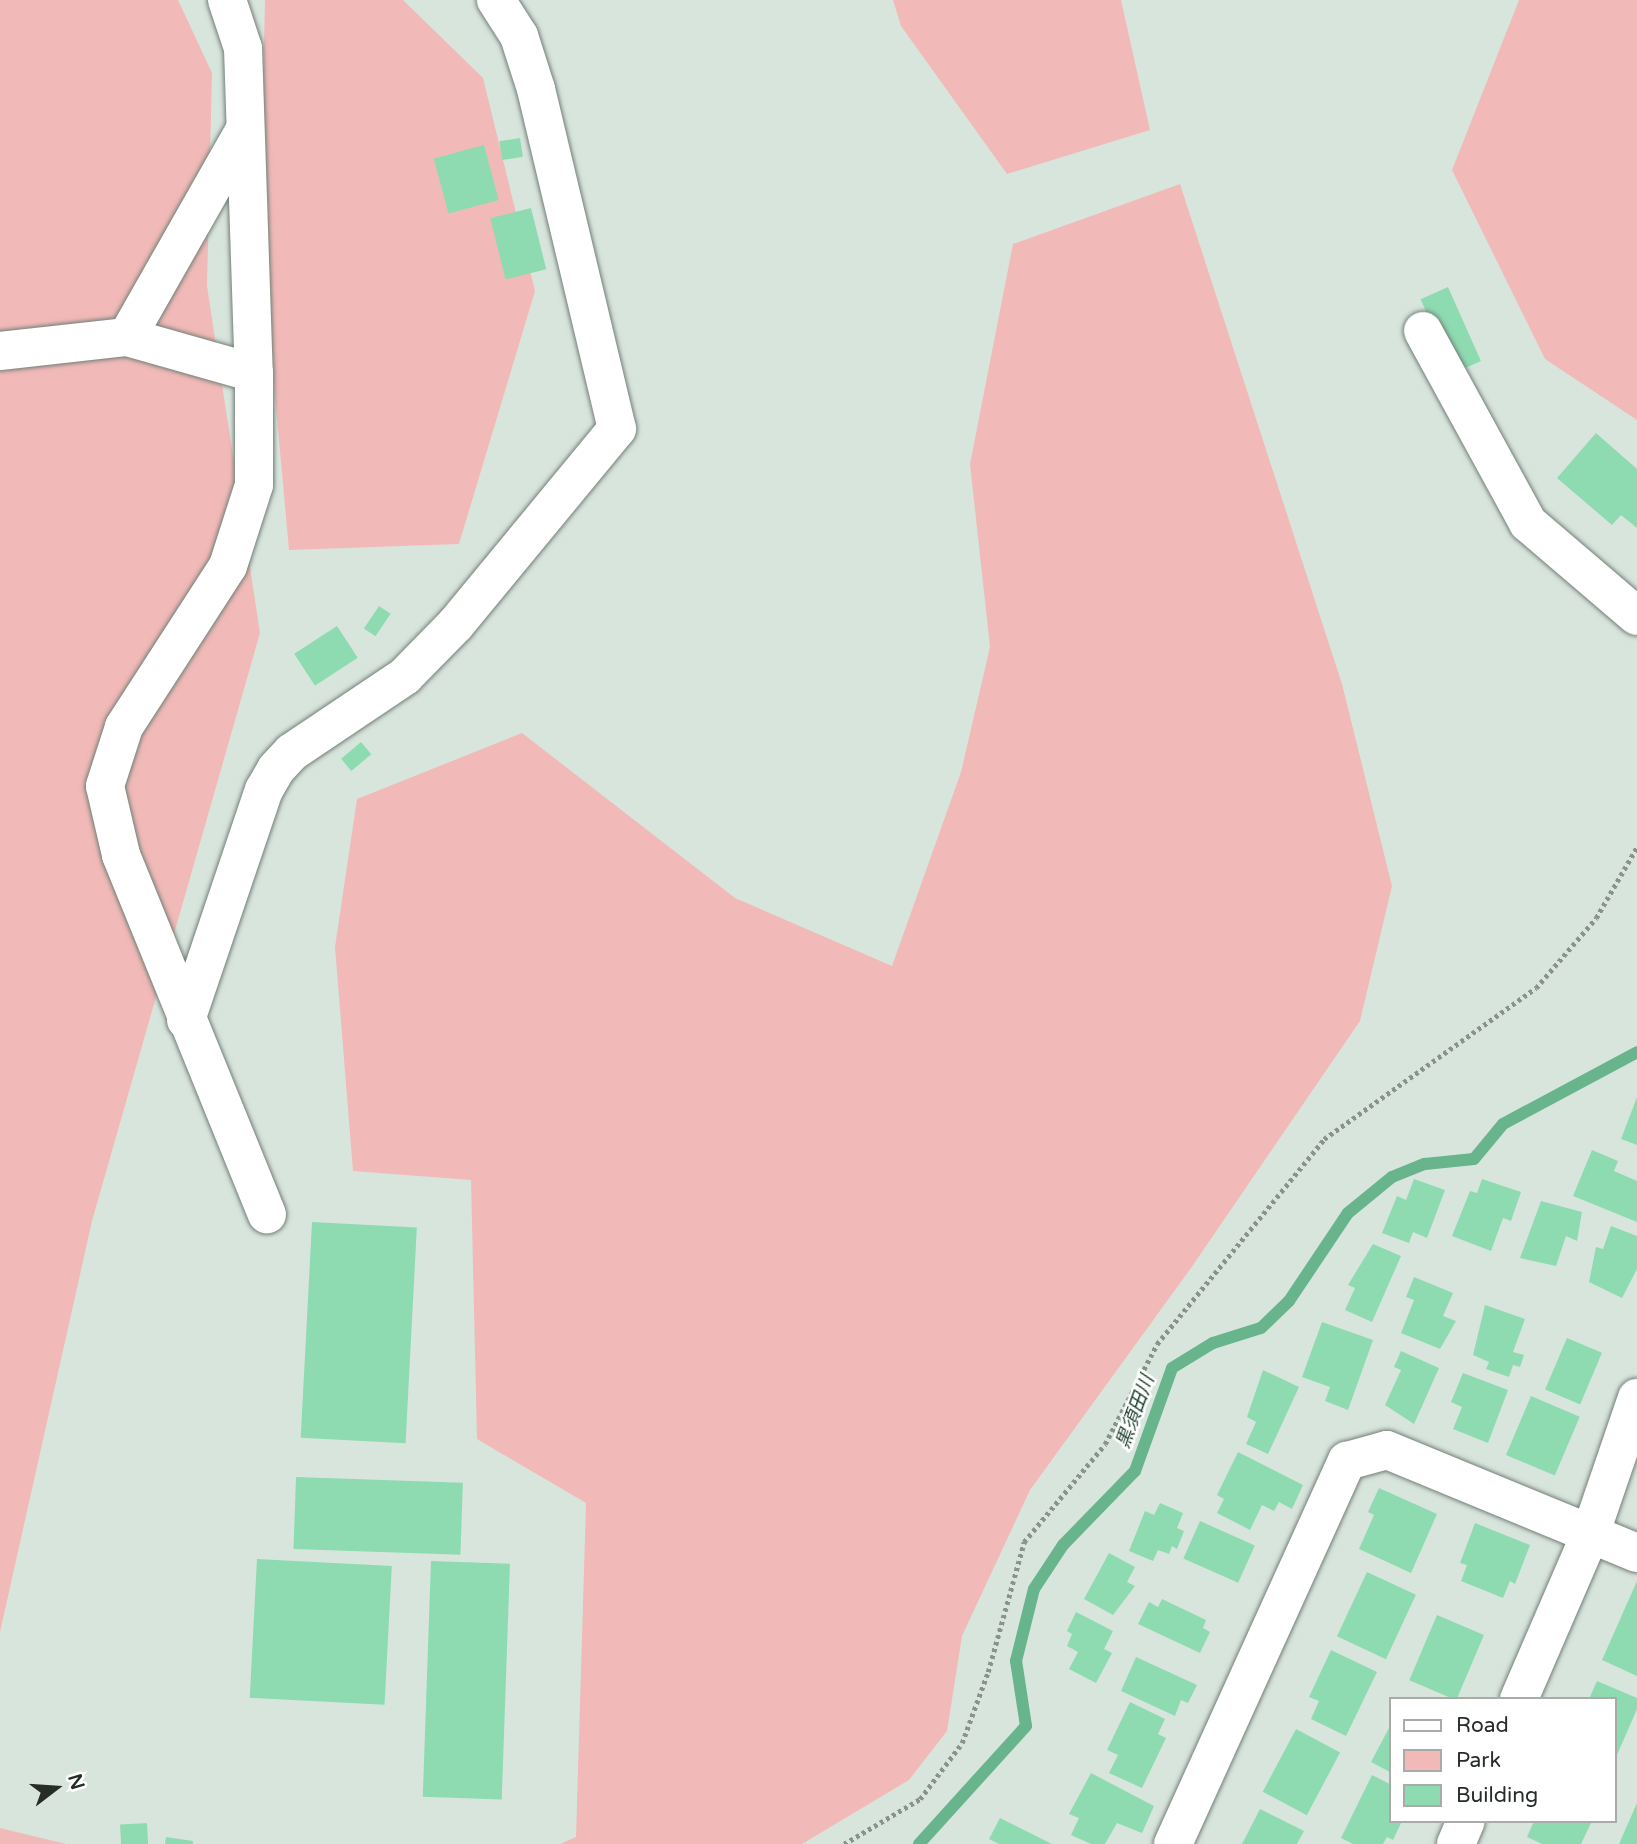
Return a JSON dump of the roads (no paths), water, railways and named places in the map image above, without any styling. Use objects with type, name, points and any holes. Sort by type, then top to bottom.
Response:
[{"type":"street","points":[[227,0],[243,48],[254,373],[254,485],[228,566],[124,727],[105,786],[121,855],[267,1214]]},
{"type":"street","points":[[186,1020],[264,790],[276,769],[292,752],[369,704],[439,641],[617,429],[536,89],[519,36],[496,0]]},
{"type":"street","points":[[127,337],[245,130]]},
{"type":"street","points":[[1423,331],[1528,523],[1637,616]]},
{"type":"street","points":[[0,351],[127,337],[254,373]]},
{"type":"street","points":[[1520,1697],[1590,1535],[1637,1398]]},
{"type":"street","points":[[1173,1844],[1347,1461],[1387,1450],[1637,1553]]},
{"type":"street","points":[[1456,1844],[1465,1823]]},
{"type":"waterway","name":"黒須田川","points":[[919,1844],[1026,1726],[1016,1661],[1034,1589],[1063,1545],[1135,1471],[1172,1368],[1213,1343],[1261,1328],[1289,1301],[1348,1213],[1392,1177],[1425,1164],[1474,1159],[1503,1124],[1637,1052]]}]
